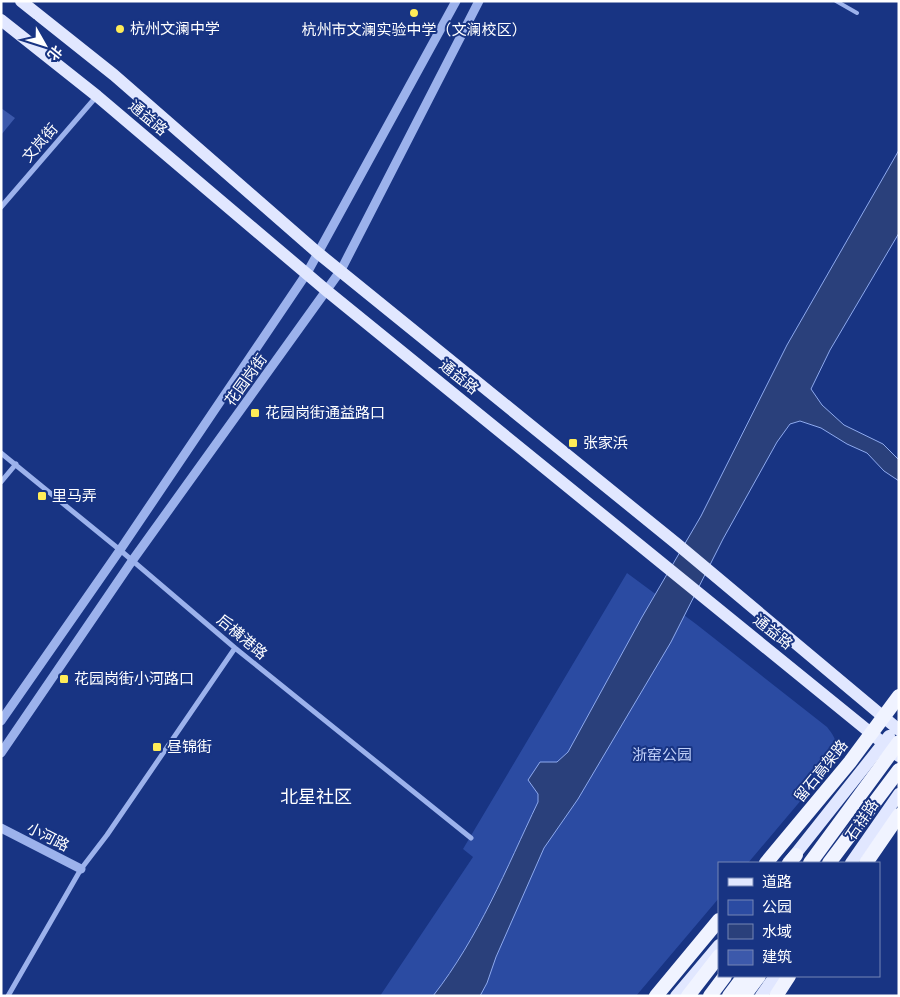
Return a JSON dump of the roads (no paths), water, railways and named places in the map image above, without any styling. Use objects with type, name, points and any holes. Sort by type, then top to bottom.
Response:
[{"type":"highway","name":"留石高架路","points":[[767,862],[850,762],[899,696]]},
{"type":"highway","points":[[811,862],[899,742]]},
{"type":"highway","points":[[830,862],[899,770]]},
{"type":"highway","points":[[867,862],[899,815]]},
{"type":"highway","points":[[656,996],[718,921]]},
{"type":"highway","points":[[691,992],[718,957]]},
{"type":"highway","points":[[710,996],[724,977]]},
{"type":"highway","points":[[729,996],[743,977]]},
{"type":"highway","points":[[744,996],[758,977]]},
{"type":"highway","points":[[776,996],[788,977]]},
{"type":"main road","name":"通益路","points":[[21,1],[114,75],[318,253],[677,544],[898,727]]},
{"type":"main road","name":"通益路","points":[[1,20],[97,96],[327,291],[899,756]]},
{"type":"main road","name":"石祥路","points":[[791,860],[898,727]]},
{"type":"main road","name":"石祥路","points":[[852,862],[899,794]]},
{"type":"main road","points":[[676,996],[718,946]]},
{"type":"main road","points":[[761,996],[774,977]]},
{"type":"street","name":"花园岗街","points":[[1,722],[307,273],[456,1]]},
{"type":"street","name":"花园岗街","points":[[1,753],[132,561],[327,291],[340,270],[479,1]]},
{"type":"street","name":"文岚街","points":[[1,206],[97,96]]},
{"type":"street","name":"后横港路","points":[[1,452],[235,648],[471,838]]},
{"type":"street","points":[[1,482],[16,464]]},
{"type":"street","points":[[8,996],[81,869],[107,835],[235,648]]},
{"type":"street","name":"小河路","points":[[1,828],[81,869]]},
{"type":"lane","points":[[836,1],[857,13]]},
{"type":"water","points":[[899,150],[899,233],[830,350],[811,389],[822,405],[844,425],[883,444],[899,460],[899,481],[884,471],[867,453],[847,444],[821,428],[800,421],[790,424],[777,442],[723,539],[671,642],[578,799],[544,848],[480,996],[433,996],[464,950],[491,902],[538,802],[538,794],[528,780],[540,762],[557,762],[568,752],[642,617],[701,516],[787,345]]},
{"type":"place","name":"杭州市文澜实验中学（文澜校区）","points":[[414,13]]},
{"type":"place","name":"杭州文澜中学","points":[[120,29]]},
{"type":"place","name":"花园岗街通益路口","points":[[255,413]]},
{"type":"place","name":"张家浜","points":[[573,443]]},
{"type":"place","name":"里马弄","points":[[42,496]]},
{"type":"place","name":"花园岗街小河路口","points":[[64,679]]},
{"type":"place","name":"昼锦街","points":[[157,747]]},
{"type":"district","name":"北星社区","points":[[316,797]]},
{"type":"park label","name":"浙窑公园","points":[[662,755]]}]
